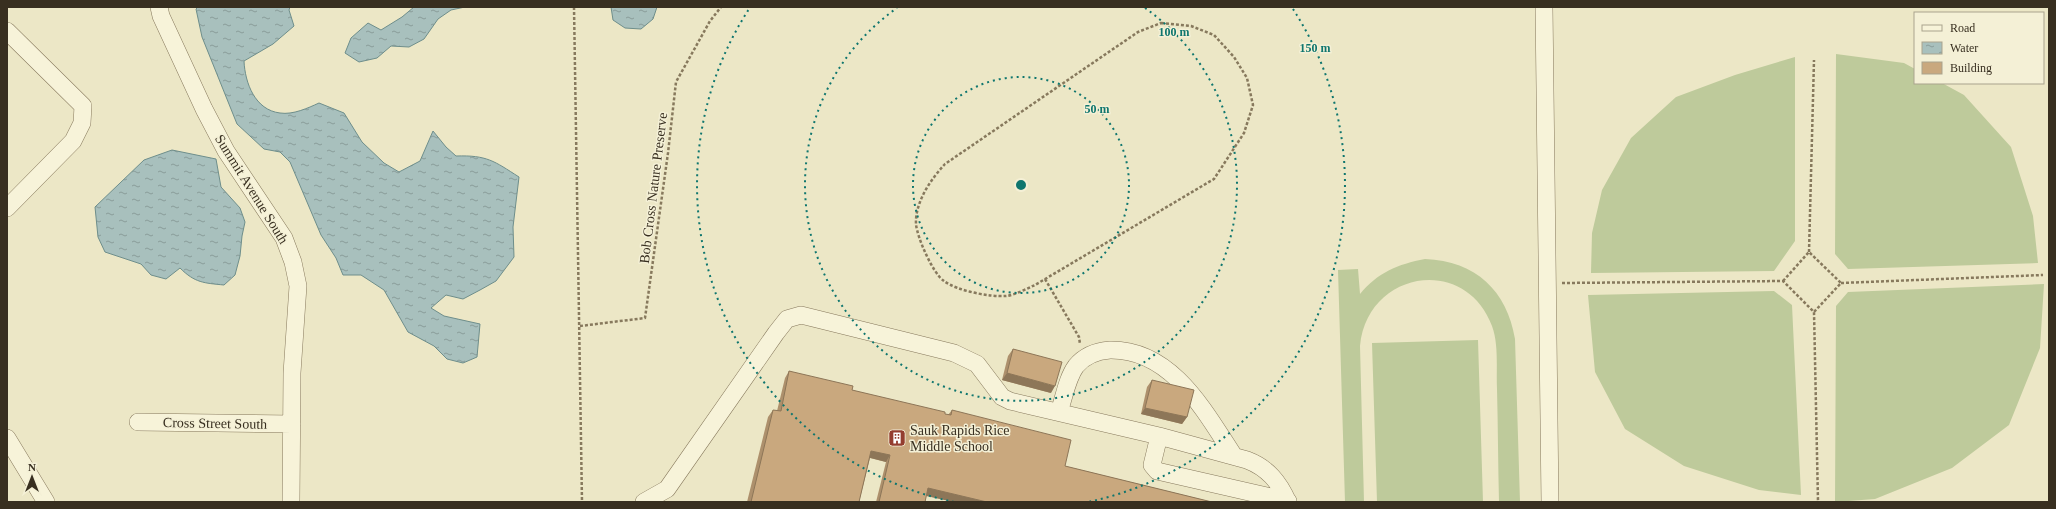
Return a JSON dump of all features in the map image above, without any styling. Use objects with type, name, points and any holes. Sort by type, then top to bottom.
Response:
[{"type":"street","name":"Summit Avenue South","points":[[159,7],[161,16],[204,109],[226,151],[284,238],[293,262],[298,286],[292,366],[292,502]]},
{"type":"street","points":[[1544,7],[1550,502]]},
{"type":"street","points":[[7,31],[83,106],[82,122],[73,141],[7,208]]},
{"type":"street","points":[[644,502],[667,489],[776,333],[787,319],[801,315],[954,353],[977,364],[1002,397],[1010,401],[1159,436],[1234,456],[1261,465],[1276,479],[1288,501]]},
{"type":"street","points":[[1059,412],[1076,367],[1084,358],[1096,351],[1116,350],[1135,354],[1164,368],[1178,379],[1196,398],[1234,456]]},
{"type":"street","name":"Cross Street South","points":[[138,422],[292,424]]},
{"type":"street","points":[[1159,436],[1152,465],[1157,471],[1288,501]]},
{"type":"street","points":[[7,438],[46,502]]},
{"type":"path","points":[[574,7],[582,502]]},
{"type":"path","name":"Bob Cross Nature Preserve","points":[[580,326],[645,318],[664,184],[676,82],[710,21],[721,7]]},
{"type":"path","points":[[1161,23],[1191,26],[1214,35],[1234,57],[1247,78],[1253,106],[1244,133],[1227,160],[1214,178],[1045,279],[1035,285],[1007,296],[982,294],[955,287],[943,281],[929,258],[916,224],[921,202],[930,181],[945,164],[1138,32],[1161,23]]},
{"type":"path","points":[[1783,281],[1809,252],[1814,60]]},
{"type":"path","points":[[1809,252],[1840,283]]},
{"type":"path","points":[[1818,502],[1814,312],[1840,283],[2043,275]]},
{"type":"path","points":[[1045,279],[1079,337],[1084,358]]},
{"type":"path","points":[[1548,283],[1783,281],[1814,312]]},
{"type":"green space","points":[[1836,54],[1904,63],[1914,68],[1914,84],[1944,84],[1964,95],[2011,147],[2033,216],[2038,263],[1848,269],[1835,254]]},
{"type":"green space","points":[[1795,57],[1795,241],[1774,271],[1591,273],[1592,233],[1602,190],[1631,138],[1676,97],[1735,75]]},
{"type":"green space","points":[[1425,259],[1443,261],[1474,273],[1486,282],[1496,293],[1505,307],[1511,322],[1515,339],[1520,502],[1499,502],[1497,357],[1496,341],[1492,326],[1479,303],[1461,288],[1440,281],[1418,281],[1398,288],[1380,301],[1367,321],[1360,346],[1364,502],[1345,502],[1338,270],[1358,269],[1360,294],[1374,280],[1389,270]]},
{"type":"green space","points":[[2044,284],[2040,348],[2009,425],[1952,468],[1875,499],[1835,502],[1836,306],[1848,292]]},
{"type":"green space","points":[[1774,291],[1792,305],[1801,495],[1759,490],[1684,466],[1625,429],[1595,372],[1588,295]]},
{"type":"green space","points":[[1478,340],[1483,502],[1377,502],[1372,343]]},
{"type":"water","points":[[198,7],[290,7],[289,10],[294,26],[273,44],[244,61],[249,86],[253,94],[264,107],[271,111],[290,113],[300,111],[319,103],[344,113],[362,142],[384,163],[399,172],[420,161],[433,131],[446,147],[456,156],[467,156],[490,160],[519,177],[513,227],[514,257],[496,281],[463,299],[446,295],[431,308],[444,316],[480,324],[477,357],[463,363],[447,359],[434,346],[408,332],[384,290],[361,275],[343,275],[336,258],[321,235],[290,162],[280,152],[264,149],[237,124],[202,37],[196,9]]},
{"type":"water","points":[[414,7],[465,7],[451,10],[438,19],[424,39],[409,47],[391,46],[377,58],[359,62],[345,53],[351,38],[368,23],[381,30],[402,17]]},
{"type":"water","points":[[611,7],[657,7],[653,19],[641,29],[625,28],[613,20]]},
{"type":"water","points":[[172,150],[216,159],[221,187],[240,208],[245,222],[240,256],[235,275],[224,285],[200,281],[190,277],[180,268],[166,279],[151,275],[141,264],[105,252],[98,237],[95,207],[144,160]]},
{"type":"building","points":[[1013,349],[1062,362],[1055,386],[1007,373]]},
{"type":"building","name":"Sauk Rapids Rice Middle School","points":[[789,371],[853,386],[852,390],[945,412],[945,414],[951,415],[952,410],[1071,440],[1065,466],[1212,502],[987,502],[928,488],[925,502],[879,502],[890,455],[871,451],[859,502],[751,502],[773,410],[781,411]]},
{"type":"building","points":[[1152,380],[1194,390],[1187,417],[1145,408]]},
{"type":"place","name":"Sauk Rapids Rice Middle School","points":[[897,438]]}]
